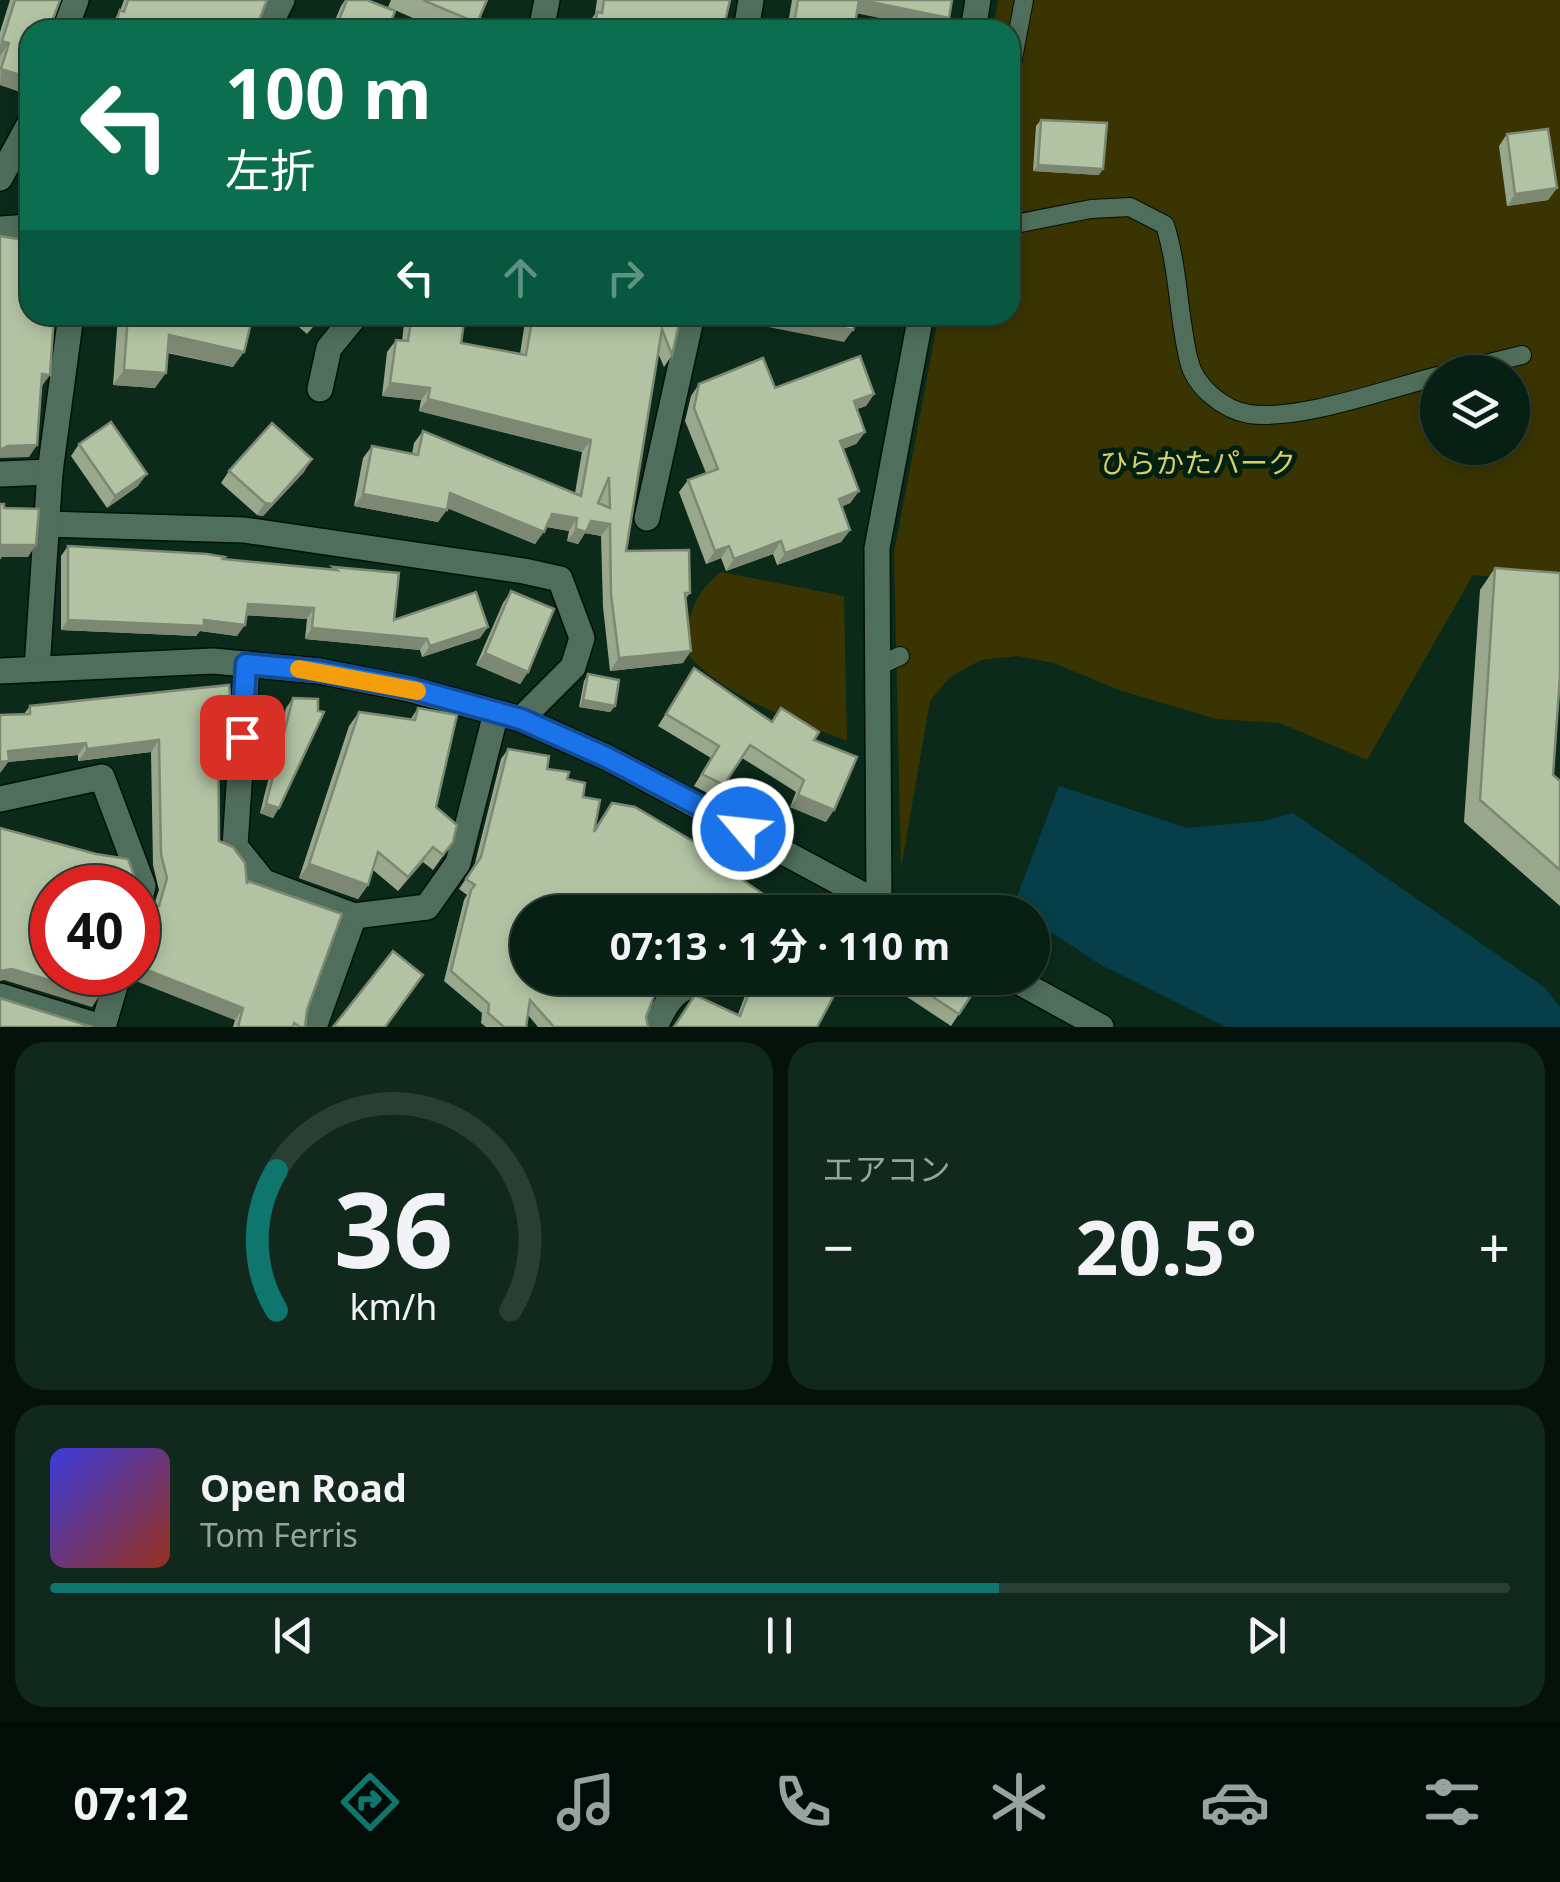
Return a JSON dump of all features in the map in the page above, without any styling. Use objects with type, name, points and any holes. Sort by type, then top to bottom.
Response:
[{"type":"street","points":[[0,178],[20,141]]},
{"type":"street","points":[[37,669],[50,472],[70,325]]},
{"type":"street","points":[[320,388],[329,348],[348,325]]},
{"type":"street","points":[[647,518],[690,325]]},
{"type":"street","points":[[883,895],[889,661],[878,548],[919,325]]},
{"type":"street","points":[[0,474],[50,472]]},
{"type":"street","points":[[46,524],[244,530],[524,571],[560,580],[582,638],[572,667],[508,716],[458,863],[427,906],[354,916],[264,882],[235,846],[246,664]]},
{"type":"street","points":[[0,671],[213,661],[319,671],[409,688],[508,716],[608,758],[858,895]]},
{"type":"street","points":[[0,799],[102,776],[135,865]]},
{"type":"street","points":[[314,1027],[354,916]]},
{"type":"street","points":[[0,996],[102,1027],[112,995]]},
{"type":"street","points":[[655,1027],[664,1006],[675,995]]},
{"type":"street","points":[[1043,995],[1101,1027]]},
{"type":"lane","points":[[1020,224],[1091,209],[1130,207],[1165,225],[1174,256],[1189,366],[1210,396],[1247,414],[1289,413],[1420,380]]},
{"type":"green space","name":"ひらかたパーク","points":[[998,0],[1560,0],[1560,583],[1473,575],[1367,760],[1280,723],[1216,719],[1119,690],[1054,663],[1017,656],[981,660],[950,677],[930,701],[901,869],[894,553],[937,325],[1020,325],[1020,20],[995,20]]},
{"type":"green space","points":[[721,572],[844,596],[847,741],[739,695],[683,650],[694,606],[705,587]]},
{"type":"water","points":[[1059,786],[1187,828],[1263,821],[1293,813],[1544,987],[1560,1007],[1560,1027],[1226,1027],[1101,965],[1050,931],[1050,895],[1018,895]]},
{"type":"building","points":[[15,0],[60,0],[53,20],[20,20],[20,75],[1,69],[9,43],[2,41]]},
{"type":"building","points":[[128,0],[267,0],[259,20],[116,20],[120,10],[124,12]]},
{"type":"building","points":[[347,0],[367,0],[395,11],[392,20],[339,20]]},
{"type":"building","points":[[423,0],[487,0],[478,20]]},
{"type":"building","points":[[604,0],[730,0],[725,20],[596,20],[597,12],[602,13]]},
{"type":"building","points":[[798,0],[859,0],[856,20],[795,20]]},
{"type":"building","points":[[861,0],[952,0],[949,18]]},
{"type":"building","points":[[1041,120],[1107,123],[1103,169],[1038,165]]},
{"type":"building","points":[[1548,129],[1557,188],[1515,194],[1507,134]]},
{"type":"building","points":[[0,236],[20,239],[20,325],[53,325],[50,375],[42,374],[37,445],[0,450]]},
{"type":"building","points":[[127,325],[251,325],[244,352],[169,335],[166,373],[124,370]]},
{"type":"building","points":[[410,325],[464,325],[461,343],[526,355],[531,325],[679,325],[672,355],[662,329],[626,551],[689,550],[690,593],[685,593],[691,651],[619,658],[611,595],[610,524],[591,521],[586,532],[576,529],[577,518],[552,514],[544,532],[450,493],[447,510],[363,494],[372,446],[418,455],[423,431],[581,496],[591,440],[428,399],[430,388],[390,383],[396,340],[408,341]],"holes":[[[609,477],[610,508],[598,503]]]},
{"type":"building","points":[[828,325],[854,325],[853,330]]},
{"type":"building","points":[[860,356],[874,394],[854,401],[865,432],[840,441],[859,491],[839,499],[850,530],[785,553],[781,541],[734,559],[729,546],[715,551],[688,480],[718,469],[694,408],[699,384],[763,358],[775,388]]},
{"type":"building","points":[[111,422],[147,474],[115,496],[79,444]]},
{"type":"building","points":[[272,423],[312,459],[272,504],[265,503],[229,471]]},
{"type":"building","points":[[0,504],[4,508],[39,509],[36,545],[2,545],[0,559]]},
{"type":"building","points":[[68,546],[207,554],[223,559],[399,573],[394,620],[476,592],[488,627],[430,646],[427,639],[312,628],[314,608],[248,604],[245,625],[204,620],[204,626],[68,620]]},
{"type":"building","points":[[1495,568],[1560,573],[1560,676],[1553,775],[1560,781],[1560,870],[1480,800]]},
{"type":"building","points":[[511,591],[554,609],[528,672],[485,653]]},
{"type":"building","points":[[694,668],[772,722],[781,708],[819,732],[814,740],[857,757],[834,810],[798,795],[804,780],[750,745],[724,785],[702,774],[719,746],[666,714]]},
{"type":"building","points":[[588,674],[619,680],[615,706],[583,700]]},
{"type":"building","points":[[229,685],[233,727],[218,728],[219,841],[233,847],[245,863],[247,884],[248,881],[342,914],[307,1010],[305,1027],[294,1023],[293,1027],[238,1027],[243,1008],[160,975],[160,902],[167,878],[161,854],[159,740],[87,749],[86,743],[8,751],[9,761],[0,762],[0,715],[30,714],[30,706]]},
{"type":"building","points":[[293,698],[318,699],[318,711],[324,712],[279,808],[266,804]]},
{"type":"building","points":[[418,708],[457,715],[436,807],[457,825],[453,842],[443,855],[433,847],[408,877],[378,852],[368,885],[309,864],[359,712],[415,720]]},
{"type":"building","points":[[508,749],[549,756],[547,769],[569,772],[567,779],[585,783],[583,797],[600,800],[594,832],[612,803],[635,807],[721,858],[718,863],[763,894],[510,895],[510,995],[654,996],[646,1017],[648,1027],[554,1027],[530,1000],[526,1027],[504,1027],[488,1013],[489,1004],[451,971],[475,885],[466,879],[481,857]]},
{"type":"building","points":[[0,828],[128,859],[130,865],[30,865],[30,974],[12,969],[0,971]]},
{"type":"building","points":[[393,951],[423,975],[385,1027],[333,1027]]},
{"type":"building","points":[[695,995],[740,1016],[748,995],[834,995],[817,1027],[674,1027]]},
{"type":"building","points":[[930,995],[971,995],[959,1014]]},
{"type":"building","points":[[0,998],[3,999],[92,1027],[0,1027]]},
{"type":"slow traffic","points":[[299,669],[417,691]]},
{"type":"route","points":[[242,737],[246,664],[319,671],[409,688],[521,719],[608,758],[743,829]]}]
